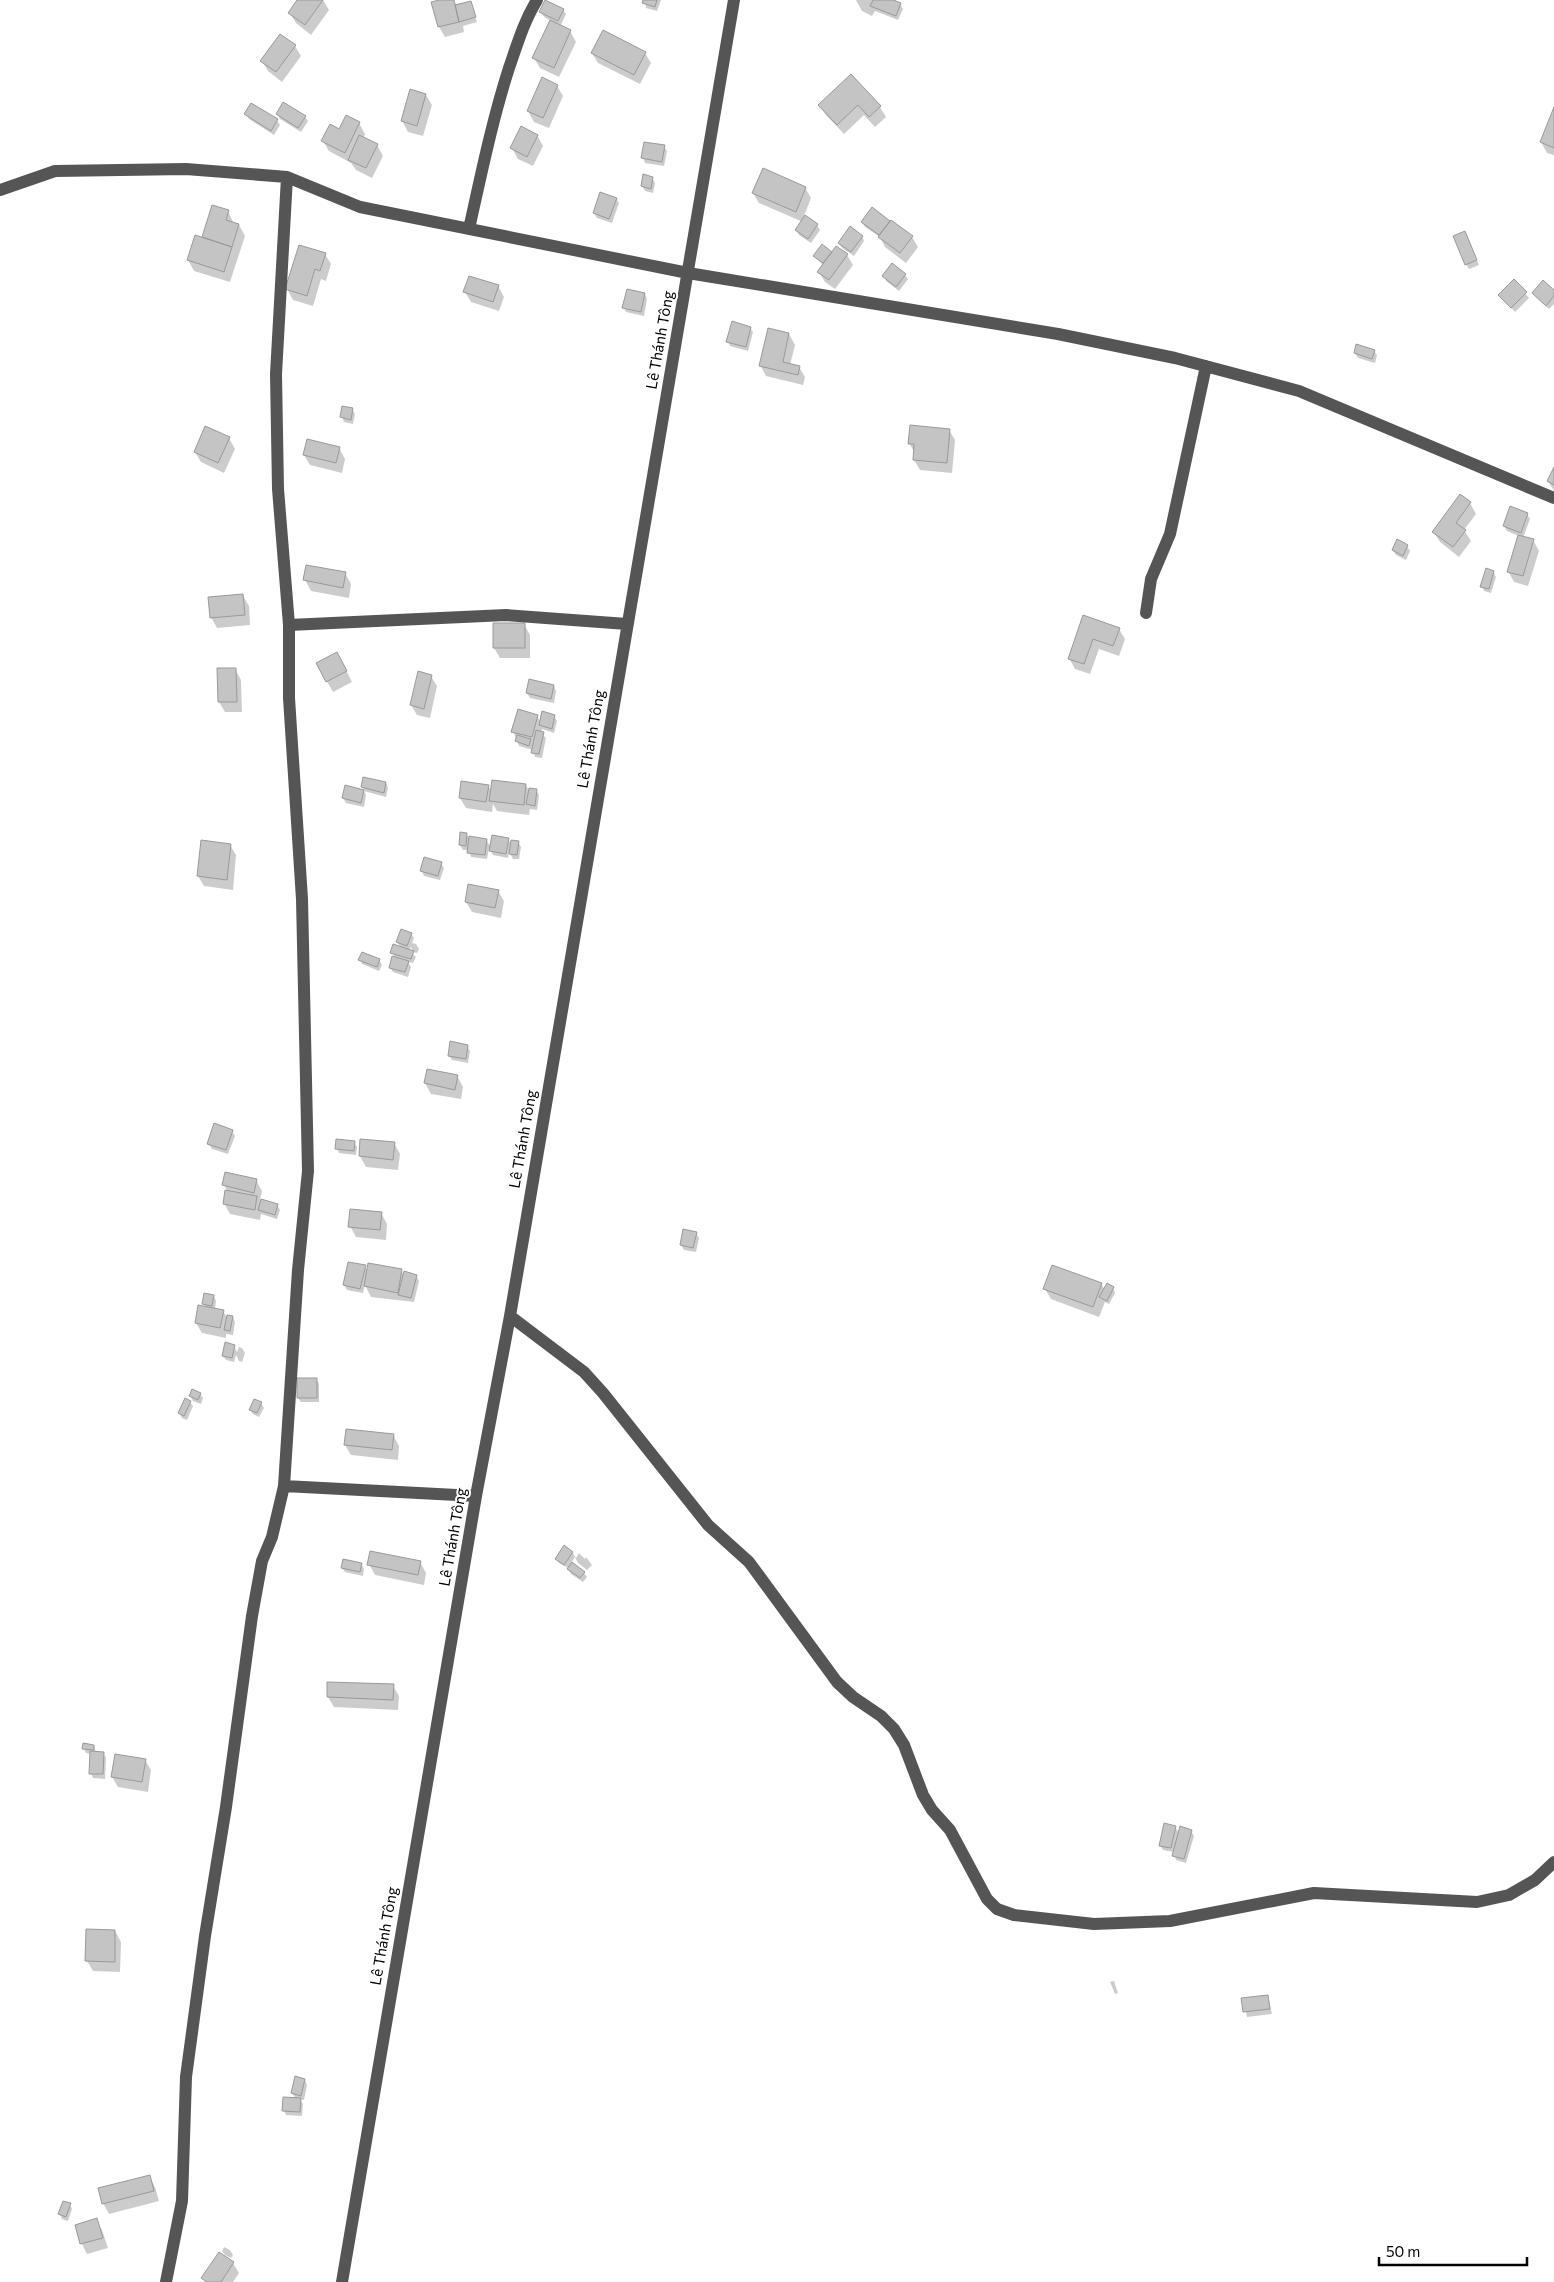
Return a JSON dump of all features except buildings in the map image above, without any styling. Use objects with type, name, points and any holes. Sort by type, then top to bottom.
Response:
[{"type":"street","points":[[469,229],[493,116],[519,38],[529,12],[537,0]]},
{"type":"street","name":"Lê Thánh Tông","points":[[342,2282],[476,1496],[510,1316],[734,0]]},
{"type":"street","points":[[0,190],[55,171],[186,169],[287,177],[360,207],[688,273],[1058,334],[1175,358],[1299,391],[1554,498]]},
{"type":"street","points":[[166,2282],[182,2201],[186,2077],[252,1616],[262,1561],[272,1537],[284,1486],[298,1270],[308,1171],[302,899],[289,698],[289,625],[278,490],[276,374],[287,177]]},
{"type":"street","points":[[1146,613],[1151,579],[1170,534],[1206,366]]},
{"type":"street","points":[[289,625],[506,615],[627,624]]},
{"type":"street","points":[[510,1316],[584,1372],[603,1393],[708,1525],[749,1562],[837,1682],[853,1697],[881,1716],[894,1729],[904,1745],[923,1795],[932,1810],[950,1830],[987,1899],[997,1908],[1014,1915],[1094,1924],[1170,1921],[1314,1893],[1477,1902],[1509,1895],[1535,1880],[1554,1862]]},
{"type":"street","points":[[284,1486],[476,1496]]}]
